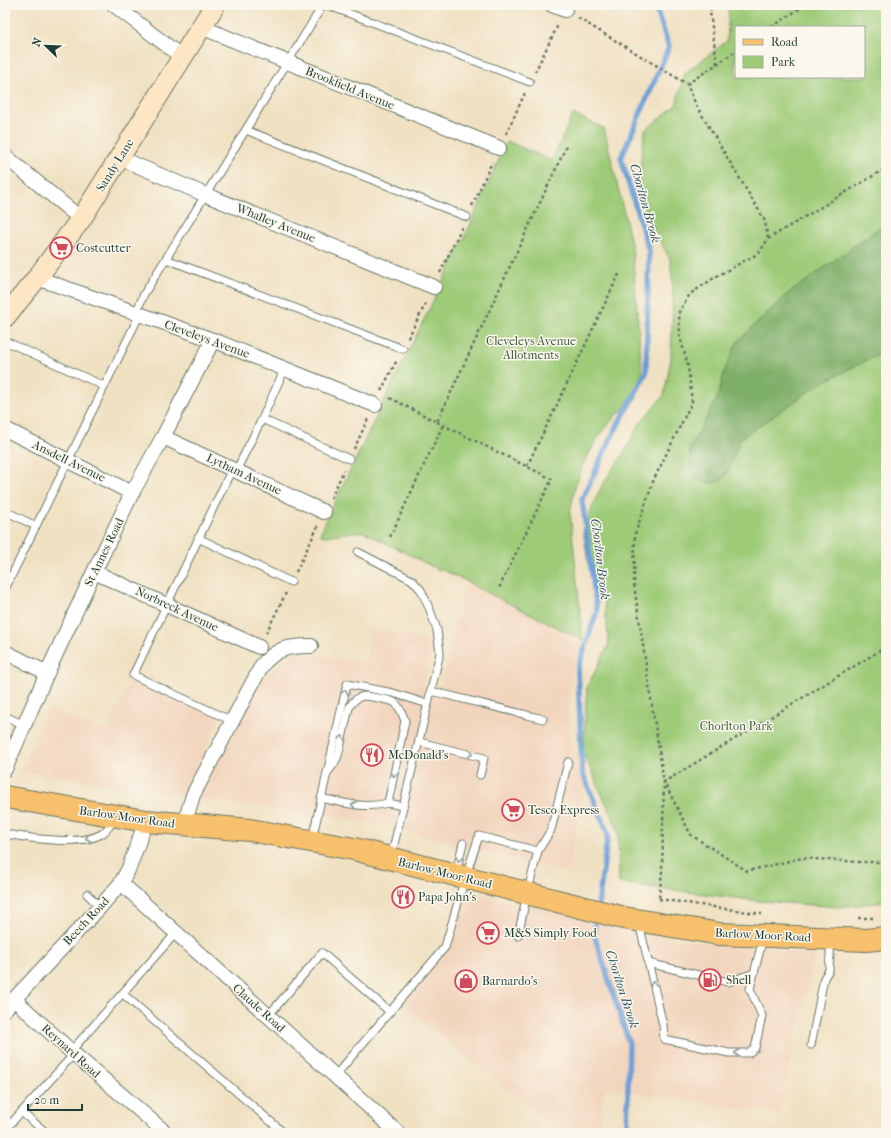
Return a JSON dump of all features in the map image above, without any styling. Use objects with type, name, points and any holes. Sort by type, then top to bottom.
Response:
[{"type":"main road","name":"Barlow Moor Road","points":[[5,797],[146,821],[250,830],[354,849],[527,894],[631,919],[719,934],[764,925],[831,939],[866,940],[886,938]]},
{"type":"street","points":[[114,5],[182,57]]},
{"type":"street","name":"Sandy Lane","points":[[5,317],[37,278],[81,219],[215,5]]},
{"type":"street","name":"Brookfield Avenue","points":[[201,27],[499,148]]},
{"type":"street","points":[[5,156],[81,219]]},
{"type":"street","name":"Whalley Avenue","points":[[120,158],[206,195],[434,287]]},
{"type":"street","name":"Cleveleys Avenue","points":[[37,278],[213,340],[375,405]]},
{"type":"street","name":"St Annes Road","points":[[5,769],[47,673],[132,493],[213,340]]},
{"type":"street","name":"Ansdell Avenue","points":[[5,429],[132,493]]},
{"type":"street","name":"Lytham Avenue","points":[[163,437],[324,512]]},
{"type":"street","name":"Norbreck Avenue","points":[[94,572],[260,647]]},
{"type":"street","points":[[184,825],[193,795],[262,665],[277,652],[287,648],[311,646]]},
{"type":"street","points":[[5,652],[47,673]]},
{"type":"street","name":"Beech Road","points":[[10,1004],[121,883],[129,868],[146,821]]},
{"type":"street","name":"Claude Road","points":[[121,883],[398,1133]]},
{"type":"street","name":"Reynard Road","points":[[10,1004],[73,1053],[166,1133]]},
{"type":"lane","points":[[5,589],[7,578],[36,526],[104,386],[138,313],[144,294],[323,5]]},
{"type":"lane","points":[[327,5],[530,82]]},
{"type":"lane","points":[[246,130],[467,217]]},
{"type":"lane","points":[[166,259],[402,349]]},
{"type":"lane","points":[[5,341],[104,386]]},
{"type":"lane","points":[[232,721],[133,675],[198,538],[262,419],[285,368]]},
{"type":"lane","points":[[262,419],[349,459]]},
{"type":"lane","points":[[5,511],[36,526]]},
{"type":"lane","points":[[198,538],[291,582]]},
{"type":"lane","points":[[358,552],[412,580],[421,590],[437,630],[440,653],[391,859]]},
{"type":"lane","points":[[312,841],[347,684],[393,693],[428,704]]},
{"type":"lane","points":[[431,692],[543,719]]},
{"type":"lane","points":[[327,773],[338,756],[352,702],[358,697],[363,696],[394,702],[404,715],[405,721],[388,803]]},
{"type":"lane","points":[[5,716],[24,725]]},
{"type":"lane","points":[[419,742],[484,758],[480,775]]},
{"type":"lane","points":[[518,936],[538,851],[551,830],[568,762]]},
{"type":"lane","points":[[321,798],[357,805],[379,805],[388,803],[404,806]]},
{"type":"lane","points":[[5,834],[46,840],[86,840],[104,833],[117,816]]},
{"type":"lane","points":[[460,877],[479,836],[538,851]]},
{"type":"lane","points":[[335,1076],[445,946],[460,877],[463,843]]},
{"type":"lane","points":[[87,894],[100,907]]},
{"type":"lane","points":[[631,919],[648,963],[664,1039],[729,1053],[749,1053],[755,1048],[762,1016],[750,989],[764,925]]},
{"type":"lane","points":[[5,1130],[176,933]]},
{"type":"lane","points":[[811,1045],[824,978],[829,970],[831,939]]},
{"type":"lane","points":[[268,1016],[322,953],[390,1012]]},
{"type":"lane","points":[[648,963],[728,982],[754,973]]},
{"type":"lane","points":[[123,994],[284,1133]]},
{"type":"lane","points":[[21,1112],[47,1133]]},
{"type":"path","points":[[711,5],[710,12],[717,64]]},
{"type":"path","points":[[774,26],[805,5]]},
{"type":"path","points":[[558,7],[687,84],[696,104],[765,221],[768,239]]},
{"type":"path","points":[[687,84],[735,52]]},
{"type":"path","points":[[437,422],[567,145]]},
{"type":"path","points":[[886,168],[768,239],[759,253],[717,276],[690,294],[679,312],[680,337],[688,366],[692,402],[654,479],[635,534],[634,585],[664,782],[692,835],[747,870],[802,858],[859,862],[886,862]]},
{"type":"path","points":[[527,466],[618,274]]},
{"type":"path","points":[[375,405],[386,396],[552,478],[499,588]]},
{"type":"path","points":[[390,537],[443,425]]},
{"type":"path","points":[[664,782],[886,648]]},
{"type":"path","name":"Barlow Moor Road","points":[[664,782],[662,872],[659,899],[764,925]]},
{"type":"path","points":[[856,918],[878,917]]},
{"type":"shaded area","points":[[466,581],[583,640],[570,678],[570,749],[571,751],[578,753],[586,779],[567,873],[389,827],[332,815],[196,799],[260,687],[262,680],[294,652],[366,662],[371,627],[433,642],[422,687],[440,691]]},
{"type":"shaded area","points":[[131,679],[219,718],[184,796],[21,771],[48,707],[77,722],[108,730]]},
{"type":"shaded area","points":[[458,890],[678,940],[815,954],[779,1115],[605,1087],[598,1133],[562,1133],[396,1001],[442,948]]},
{"type":"green space","name":"Chorlton Park","points":[[729,5],[886,5],[886,902],[839,907],[758,901],[619,883],[618,830],[583,752],[587,687],[609,644],[604,600],[588,564],[583,529],[601,487],[623,454],[640,423],[664,395],[671,358],[673,288],[670,259],[648,218],[640,198],[641,159],[645,130],[676,105],[685,73],[727,41]]},
{"type":"green space","name":"Cleveleys Avenue Allotments","points":[[573,114],[604,128],[632,247],[642,373],[636,399],[616,415],[597,439],[583,464],[575,488],[570,512],[583,640],[364,532],[324,536],[320,534],[467,232],[507,141],[552,161]]},
{"type":"green space","points":[[886,223],[886,351],[823,382],[740,439],[726,476],[718,482],[706,483],[697,479],[690,468],[690,448],[718,396],[725,369],[738,341],[785,296]]},
{"type":"waterway","name":"Chorlton Brook","points":[[598,906],[608,834],[582,772],[578,668],[597,611],[582,499],[611,438],[646,373],[649,251],[621,158],[669,47],[655,5]]},
{"type":"waterway","name":"Chorlton Brook","points":[[596,916],[594,934],[629,1043],[627,1133]]},
{"type":"place","name":"Costcutter","points":[[61,248]]},
{"type":"place","name":"McDonald's","points":[[372,755]]},
{"type":"place","name":"Tesco Express","points":[[513,810]]},
{"type":"place","name":"Papa John's","points":[[403,897]]},
{"type":"place","name":"M&S Simply Food","points":[[488,933]]},
{"type":"place","name":"Shell","points":[[710,980]]},
{"type":"place","name":"Barnardo's","points":[[466,981]]}]
